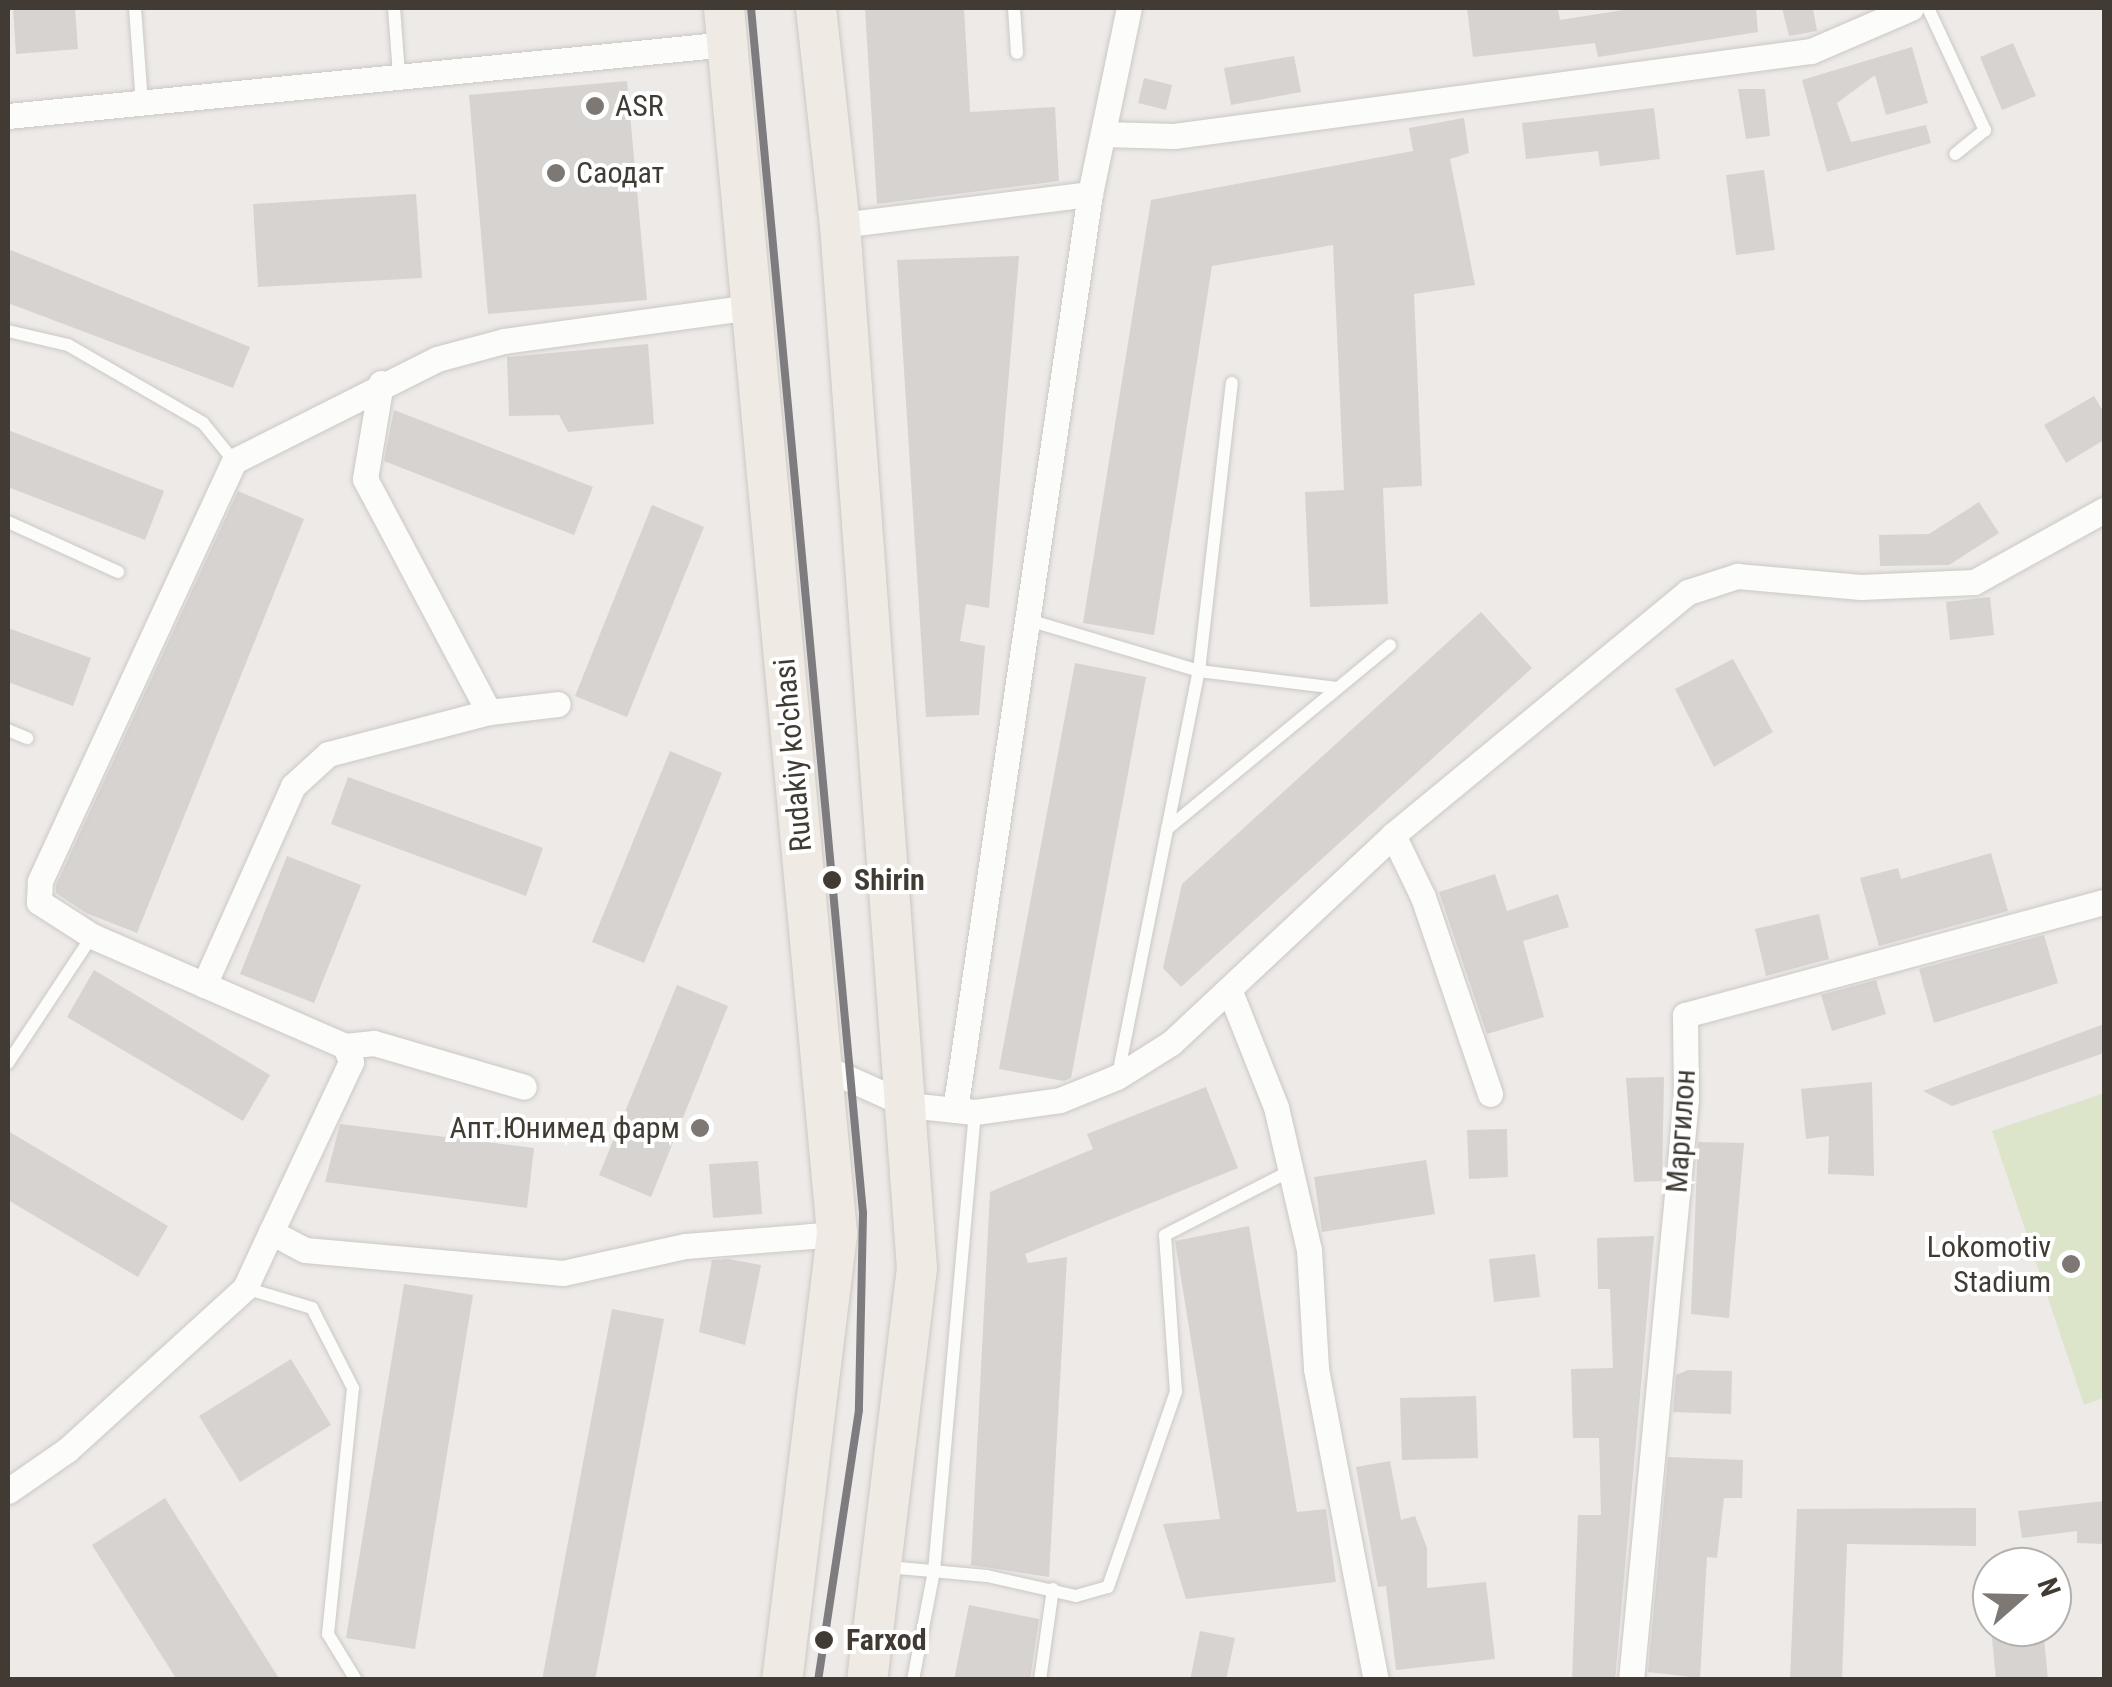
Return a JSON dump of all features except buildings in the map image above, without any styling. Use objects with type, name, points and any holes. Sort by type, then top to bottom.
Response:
[{"type":"main road","points":[[816,8],[840,225],[908,1105],[917,1268],[867,1680]]},
{"type":"main road","name":"Rudakiy ko'chasi","points":[[725,26],[837,1234],[782,1680]]},
{"type":"street","points":[[965,1111],[1023,618],[1090,194],[1130,8]]},
{"type":"street","points":[[1103,134],[1174,136],[1811,51],[1911,8]]},
{"type":"street","points":[[8,116],[399,75],[725,26]]},
{"type":"street","points":[[840,225],[1090,194]]},
{"type":"street","points":[[524,1087],[374,1043],[345,1046],[92,936],[39,902],[40,881],[234,460],[381,383],[504,341],[751,307]]},
{"type":"street","points":[[381,383],[365,479],[488,712]]},
{"type":"street","points":[[822,1068],[908,1105],[965,1111],[1060,1100],[1117,1077],[1171,1043],[1393,835],[1688,592],[1736,576],[1861,587],[1974,582],[2104,510]]},
{"type":"street","points":[[204,985],[293,786],[328,754],[488,712],[558,704]]},
{"type":"street","points":[[1393,835],[1423,897],[1490,1094]]},
{"type":"street","name":"Маргилон","points":[[1631,1680],[1686,1099],[1686,1016],[2104,902]]},
{"type":"street","points":[[1230,989],[1276,1107],[1309,1250],[1316,1369],[1376,1680]]},
{"type":"street","points":[[8,1491],[67,1450],[245,1288],[351,1062],[345,1046]]},
{"type":"street","points":[[271,1232],[305,1250],[563,1273],[686,1246],[837,1234]]},
{"type":"lane","points":[[135,8],[142,104]]},
{"type":"lane","points":[[394,8],[399,75]]},
{"type":"lane","points":[[1014,8],[1017,52]]},
{"type":"lane","points":[[1928,8],[1984,130],[1956,154]]},
{"type":"lane","points":[[8,331],[68,345],[203,423],[234,460]]},
{"type":"lane","points":[[1117,1077],[1199,671],[1232,384]]},
{"type":"lane","points":[[8,522],[118,572]]},
{"type":"lane","points":[[1023,618],[1199,671],[1337,688]]},
{"type":"lane","points":[[1167,829],[1390,644]]},
{"type":"lane","points":[[8,730],[27,738]]},
{"type":"lane","points":[[8,1063],[92,936]]},
{"type":"lane","points":[[913,1680],[934,1571],[965,1111]]},
{"type":"lane","points":[[881,1566],[1053,1589],[1076,1596],[1108,1587],[1176,1392],[1165,1235],[1290,1171]]},
{"type":"lane","points":[[245,1288],[312,1308],[353,1388],[328,1634],[356,1680]]},
{"type":"lane","points":[[1040,1680],[1053,1589]]},
{"type":"green space","name":"Lokomotiv Stadium","points":[[2104,1093],[2104,1398],[2084,1405],[1992,1131]]},
{"type":"transit line","points":[[751,8],[863,1213],[859,1410],[818,1680]]},
{"type":"place","name":"ASR","points":[[595,106]]},
{"type":"place","name":"Саодат","points":[[556,173]]},
{"type":"place","name":"Shirin","points":[[832,880]]},
{"type":"place","name":"Апт.Юнимед фарм","points":[[700,1128]]},
{"type":"place","name":"Lokomotiv Stadium","points":[[2071,1264]]},
{"type":"place","name":"Farxod","points":[[824,1640]]}]
